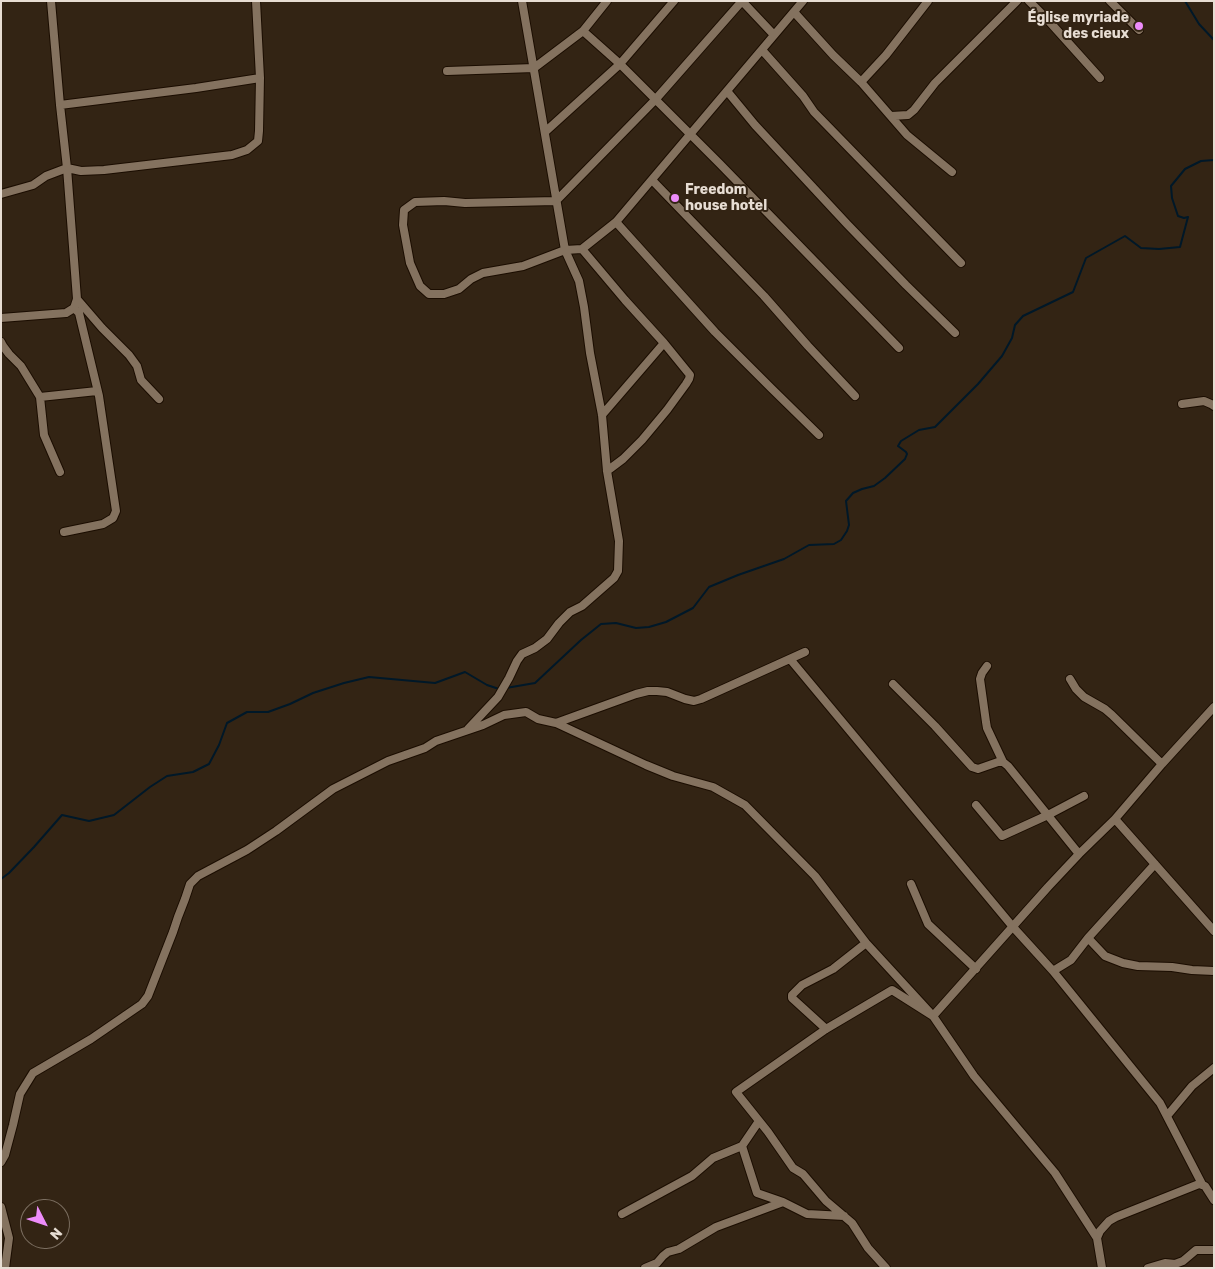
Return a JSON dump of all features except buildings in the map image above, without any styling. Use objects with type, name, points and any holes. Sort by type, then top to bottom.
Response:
[{"type":"street","points":[[1,318],[66,313],[74,308],[76,300],[67,168],[51,1]]},
{"type":"street","points":[[1,194],[33,185],[46,176],[67,168],[81,171],[104,170],[232,155],[247,150],[258,141],[259,132],[260,78],[256,1]]},
{"type":"street","points":[[467,730],[498,697],[522,654],[535,648],[547,639],[570,612],[582,606],[614,578],[618,571],[619,541],[607,471],[602,415],[579,281],[565,250],[522,1]]},
{"type":"street","points":[[447,71],[534,68],[583,31],[608,1]]},
{"type":"street","points":[[545,132],[620,64],[674,1]]},
{"type":"street","points":[[774,35],[742,1],[655,100],[556,201],[415,202],[404,210],[403,225],[410,263],[420,286],[429,294],[444,294],[459,289],[471,279],[483,273],[523,266],[565,250],[582,249],[616,222],[803,1]]},
{"type":"street","points":[[861,82],[886,55],[928,1]]},
{"type":"street","points":[[891,116],[908,115],[914,110],[935,83],[1017,1]]},
{"type":"street","points":[[1029,1],[1100,78]]},
{"type":"street","points":[[1110,1],[1139,30]]},
{"type":"street","points":[[794,12],[833,55],[861,82],[907,135],[952,172]]},
{"type":"street","points":[[583,31],[620,64],[720,164],[899,348]]},
{"type":"street","points":[[762,50],[803,96],[814,112],[961,264]]},
{"type":"street","points":[[60,105],[260,78]]},
{"type":"street","points":[[727,91],[755,125],[847,224],[906,286],[956,333]]},
{"type":"street","points":[[652,180],[764,296],[855,396]]},
{"type":"street","points":[[616,222],[715,332],[819,435]]},
{"type":"street","points":[[582,249],[690,375],[667,410],[642,440],[623,459],[607,471]]},
{"type":"street","points":[[76,300],[129,355],[137,366],[141,380],[159,399]]},
{"type":"street","points":[[64,532],[103,524],[113,518],[116,511],[98,391],[79,313],[74,308]]},
{"type":"street","points":[[1,342],[2,346],[22,366],[40,397],[44,435],[60,472]]},
{"type":"street","points":[[602,415],[664,343]]},
{"type":"street","points":[[40,397],[98,391]]},
{"type":"street","points":[[1182,404],[1204,401],[1214,406]]},
{"type":"street","points":[[556,723],[648,691],[667,692],[685,699],[701,699],[805,652]]},
{"type":"street","points":[[790,659],[1013,927],[1053,971],[1160,1103],[1202,1184],[1214,1200]]},
{"type":"street","points":[[987,666],[980,679],[987,728],[1003,762],[1079,854]]},
{"type":"street","points":[[1070,679],[1080,693],[1112,715],[1162,764]]},
{"type":"street","points":[[892,684],[935,726],[972,767],[978,769],[1003,762]]},
{"type":"street","points":[[933,1016],[1048,887],[1115,819],[1214,707]]},
{"type":"street","points":[[1,1162],[5,1155],[20,1094],[33,1073],[91,1039],[142,1004],[148,996],[190,884],[198,876],[247,850],[333,789],[388,761],[425,748],[436,741],[504,715],[526,712],[538,719],[556,723],[673,776],[713,787],[745,805],[815,876],[866,943],[933,1016],[974,1076],[1054,1173],[1097,1238],[1102,1268]]},
{"type":"street","points":[[976,805],[1002,836],[1084,796]]},
{"type":"street","points":[[1115,819],[1214,931]]},
{"type":"street","points":[[1053,971],[1071,960],[1088,938],[1155,864]]},
{"type":"street","points":[[911,884],[928,924],[976,969]]},
{"type":"street","points":[[1088,938],[1105,956],[1138,966],[1214,971]]},
{"type":"street","points":[[826,1029],[792,998],[792,995],[802,985],[832,969],[866,943]]},
{"type":"street","points":[[886,1268],[872,1252],[852,1223],[826,1201],[803,1174],[792,1168],[736,1092],[826,1029],[892,990],[933,1016]]},
{"type":"street","points":[[1167,1116],[1192,1086],[1214,1068]]},
{"type":"street","points":[[622,1214],[692,1176],[713,1158],[742,1146],[759,1121]]},
{"type":"street","points":[[742,1146],[757,1193],[807,1214],[844,1216]]},
{"type":"street","points":[[1097,1238],[1100,1231],[1109,1221],[1116,1217],[1202,1184]]},
{"type":"street","points":[[645,1268],[657,1263],[668,1252],[679,1249],[716,1227],[782,1202]]},
{"type":"street","points":[[1,1206],[9,1238],[4,1268]]},
{"type":"street","points":[[1148,1268],[1165,1262],[1175,1264],[1183,1261],[1196,1250],[1214,1250]]},
{"type":"waterway","points":[[1185,1],[1199,24],[1214,40]]},
{"type":"waterway","points":[[506,688],[535,683],[601,624],[616,623],[636,628],[649,627],[666,622],[693,608],[709,587],[784,559],[809,545],[834,544],[841,540],[849,525],[846,501],[853,493],[874,486],[885,478],[905,459],[906,452],[898,446],[901,441],[919,430],[935,427],[978,384],[1002,356],[1012,338],[1015,325],[1023,316],[1073,292],[1086,258],[1125,236],[1141,248],[1180,247],[1188,217],[1178,216],[1172,198],[1171,186],[1185,169],[1201,161],[1214,160]]},
{"type":"waterway","points":[[1,879],[34,847],[62,815],[89,821],[114,815],[167,776],[193,772],[209,764],[219,745],[227,723],[247,712],[268,712],[313,693],[369,677],[435,683],[465,672],[487,685],[499,689]]},
{"type":"place","name":"Église myriade des cieux","points":[[1139,26]]},
{"type":"place","name":"Freedom house hotel","points":[[675,198]]}]
